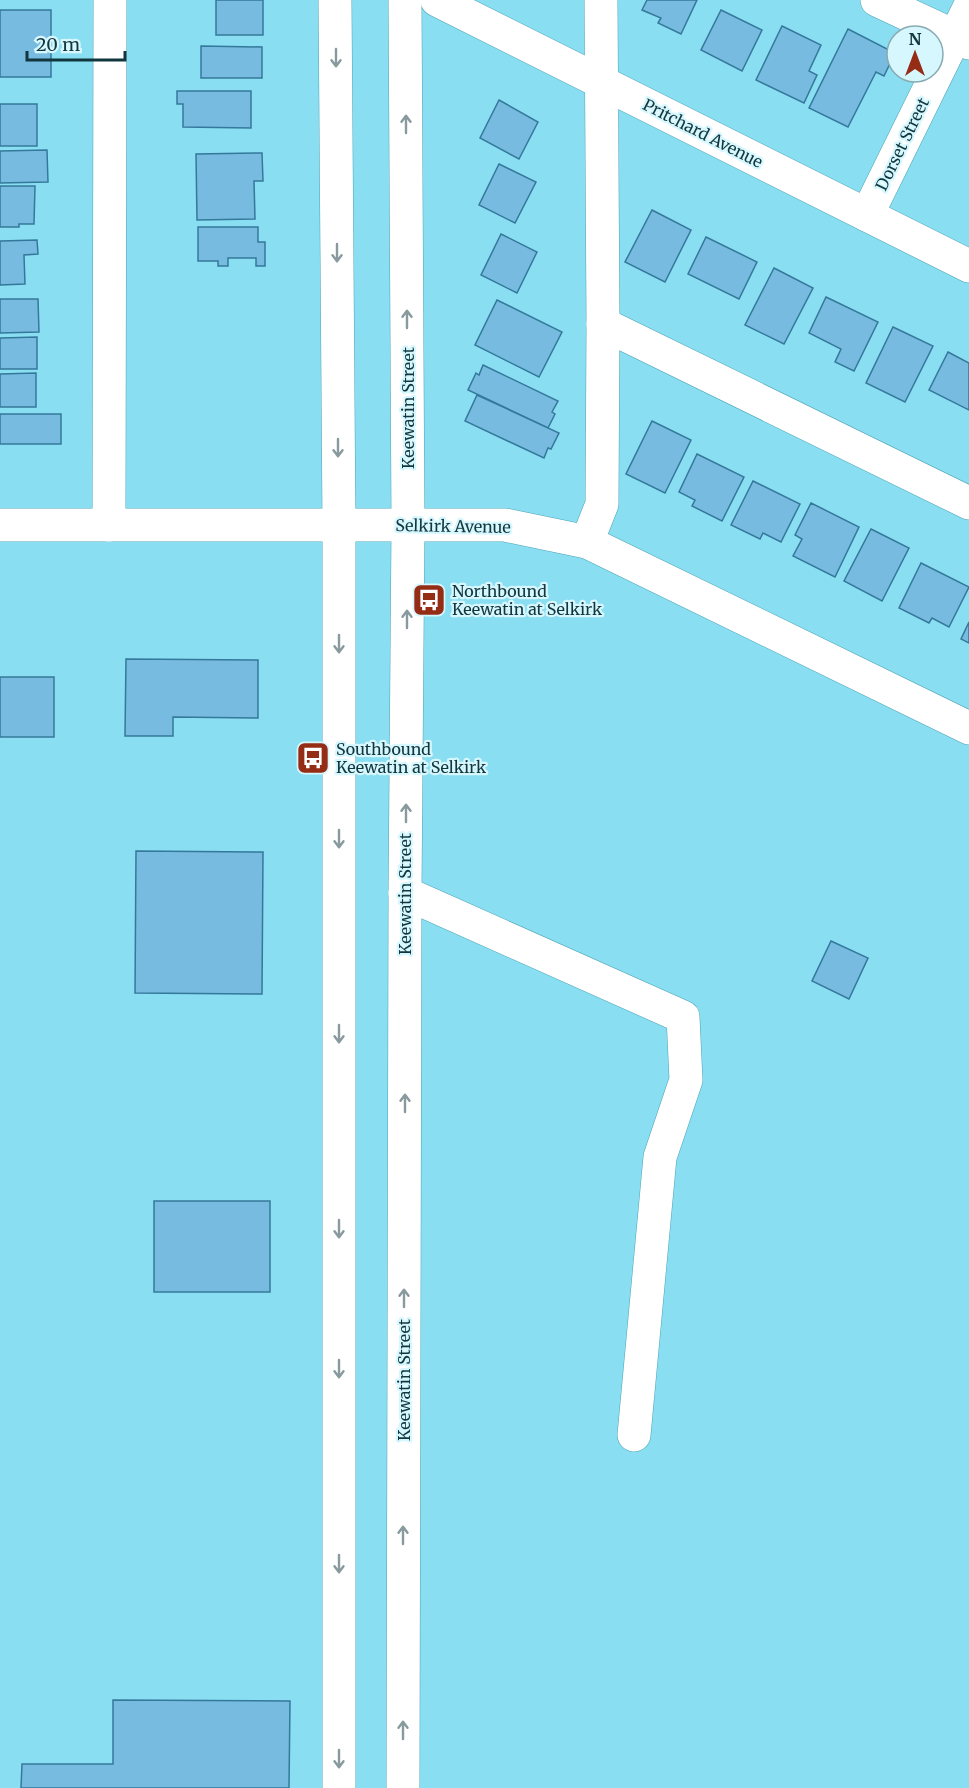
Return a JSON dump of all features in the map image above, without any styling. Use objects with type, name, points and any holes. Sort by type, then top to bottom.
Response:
[{"type":"main road","points":[[110,0],[110,525]]},
{"type":"main road","points":[[335,0],[339,525],[339,1788]]},
{"type":"main road","name":"Keewatin Street","points":[[403,1788],[408,525],[405,0]]},
{"type":"main road","name":"Pritchard Avenue","points":[[437,0],[969,266]]},
{"type":"main road","points":[[587,542],[602,504],[601,0]]},
{"type":"main road","points":[[877,0],[964,29]]},
{"type":"main road","name":"Dorset Street","points":[[867,215],[964,29]]},
{"type":"main road","points":[[603,324],[969,503]]},
{"type":"main road","name":"Selkirk Avenue","points":[[0,525],[505,525],[587,542],[969,728]]},
{"type":"main road","points":[[405,893],[683,1017],[686,1080],[660,1157],[634,1435]]},
{"type":"building","points":[[216,0],[263,0],[263,35],[216,35]]},
{"type":"building","points":[[647,0],[697,0],[681,34],[658,23],[661,18],[642,10]]},
{"type":"building","points":[[0,10],[51,10],[51,77],[0,77]]},
{"type":"building","points":[[721,10],[762,30],[742,71],[701,50]]},
{"type":"building","points":[[782,26],[821,45],[809,71],[817,75],[804,103],[756,80]]},
{"type":"building","points":[[848,29],[885,48],[885,74],[884,76],[876,72],[848,127],[809,108]]},
{"type":"building","points":[[201,46],[262,47],[262,78],[201,78]]},
{"type":"building","points":[[177,91],[251,91],[251,128],[183,127],[183,104],[177,104]]},
{"type":"building","points":[[499,100],[538,122],[519,159],[480,138]]},
{"type":"building","points":[[0,104],[37,104],[37,146],[0,146]]},
{"type":"building","points":[[47,150],[48,182],[0,183],[0,151]]},
{"type":"building","points":[[262,153],[263,181],[254,181],[255,219],[197,220],[196,154]]},
{"type":"building","points":[[499,164],[536,182],[515,223],[479,205]]},
{"type":"building","points":[[0,186],[35,186],[34,224],[0,227]]},
{"type":"building","points":[[652,210],[691,230],[665,282],[625,262]]},
{"type":"building","points":[[198,227],[258,227],[258,242],[265,242],[265,266],[256,266],[256,258],[228,258],[228,266],[218,266],[218,261],[198,261]]},
{"type":"building","points":[[501,234],[537,252],[517,293],[481,275]]},
{"type":"building","points":[[706,237],[757,262],[739,299],[688,274]]},
{"type":"building","points":[[37,240],[38,254],[24,255],[25,284],[0,285],[0,241]]},
{"type":"building","points":[[774,268],[813,288],[784,344],[745,325]]},
{"type":"building","points":[[826,297],[878,322],[854,371],[835,362],[841,349],[809,333]]},
{"type":"building","points":[[0,299],[38,299],[39,332],[0,333]]},
{"type":"building","points":[[497,300],[562,332],[539,377],[475,345]]},
{"type":"building","points":[[893,327],[933,346],[905,402],[866,383]]},
{"type":"building","points":[[37,337],[37,369],[0,369],[0,338]]},
{"type":"building","points":[[948,352],[969,363],[969,410],[929,390]]},
{"type":"building","points":[[483,365],[558,401],[552,412],[555,414],[548,428],[468,390],[476,373],[479,375]]},
{"type":"building","points":[[36,373],[36,407],[0,407],[0,374]]},
{"type":"building","points":[[477,395],[559,433],[544,458],[465,421]]},
{"type":"building","points":[[0,414],[61,414],[61,444],[0,444]]},
{"type":"building","points":[[652,421],[691,440],[665,493],[626,474]]},
{"type":"building","points":[[697,454],[744,477],[722,521],[692,506],[695,500],[679,492]]},
{"type":"building","points":[[753,481],[800,504],[781,542],[763,533],[760,539],[731,525]]},
{"type":"building","points":[[811,503],[859,527],[835,577],[793,556],[802,539],[795,535]]},
{"type":"building","points":[[871,529],[909,548],[882,601],[844,581]]},
{"type":"building","points":[[921,563],[969,587],[949,627],[932,618],[929,623],[899,608]]},
{"type":"building","points":[[969,622],[969,643],[961,639]]},
{"type":"building","points":[[126,659],[258,660],[258,718],[173,717],[173,736],[125,736]]},
{"type":"building","points":[[0,677],[54,677],[54,737],[0,737]]},
{"type":"building","points":[[136,851],[263,852],[262,994],[135,993]]},
{"type":"building","points":[[831,941],[868,958],[849,999],[812,981]]},
{"type":"building","points":[[154,1201],[270,1201],[270,1292],[154,1292]]},
{"type":"building","points":[[113,1700],[290,1701],[289,1788],[21,1788],[22,1764],[113,1764]]},
{"type":"place","name":"Northbound Keewatin at Selkirk","points":[[429,600]]},
{"type":"place","name":"Southbound Keewatin at Selkirk","points":[[313,758]]}]
